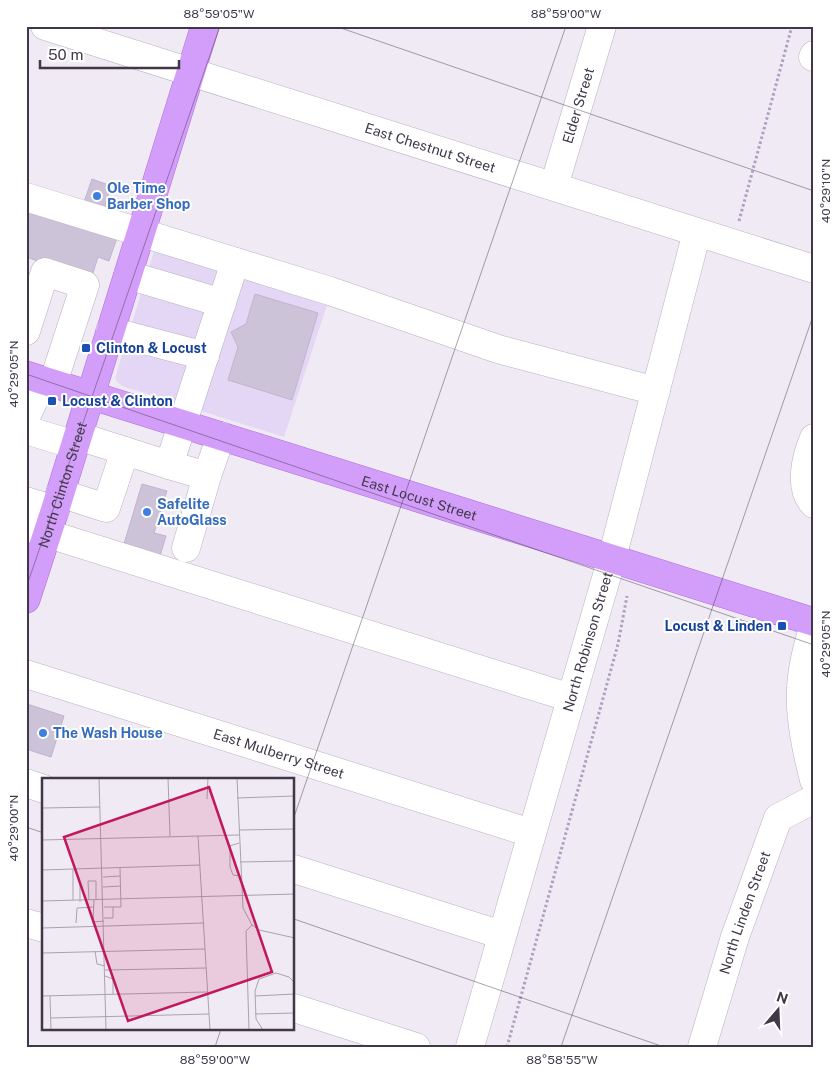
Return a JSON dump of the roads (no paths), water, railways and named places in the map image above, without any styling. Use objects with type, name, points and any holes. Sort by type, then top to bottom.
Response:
[{"type":"main road","name":"North Clinton Street","points":[[26,599],[47,516],[77,441],[204,26]]},
{"type":"main road","name":"East Locust Street","points":[[41,379],[814,623]]},
{"type":"street","name":"East Chestnut Street","points":[[45,26],[814,269]]},
{"type":"street","name":"Elder Street","points":[[554,186],[602,26]]},
{"type":"street","points":[[26,197],[140,234],[330,291],[498,349],[656,391]]},
{"type":"street","name":"North Robinson Street","points":[[470,1047],[571,698],[622,561],[656,391],[708,235]]},
{"type":"street","points":[[169,464],[184,424],[235,262]]},
{"type":"street","points":[[26,331],[45,272],[85,285],[41,379],[26,416]]},
{"type":"street","points":[[128,275],[222,303]]},
{"type":"street","points":[[82,294],[114,319],[205,356]]},
{"type":"street","points":[[26,430],[125,451],[208,476]]},
{"type":"street","points":[[186,548],[221,436]]},
{"type":"street","points":[[814,438],[808,453],[804,486],[808,498],[814,504]]},
{"type":"street","points":[[47,516],[106,508],[125,451]]},
{"type":"street","points":[[26,501],[47,516],[571,698]]},
{"type":"street","points":[[814,623],[805,656],[800,690],[807,753],[814,780]]},
{"type":"street","name":"East Mulberry Street","points":[[26,674],[531,833]]},
{"type":"street","points":[[26,783],[42,788]]},
{"type":"street","name":"North Linden Street","points":[[702,1047],[735,937],[778,818],[814,799]]},
{"type":"street","points":[[295,869],[502,935]]},
{"type":"street","points":[[26,923],[42,927]]},
{"type":"street","points":[[295,1008],[416,1047]]},
{"type":"place","name":"Ole Time Barber Shop","points":[[97,196]]},
{"type":"place","name":"Clinton & Locust","points":[[86,348]]},
{"type":"place","name":"Locust & Clinton","points":[[52,401]]},
{"type":"place","name":"Safelite AutoGlass","points":[[147,512]]},
{"type":"place","name":"Locust & Linden","points":[[782,626]]},
{"type":"place","name":"The Wash House","points":[[43,733]]}]
